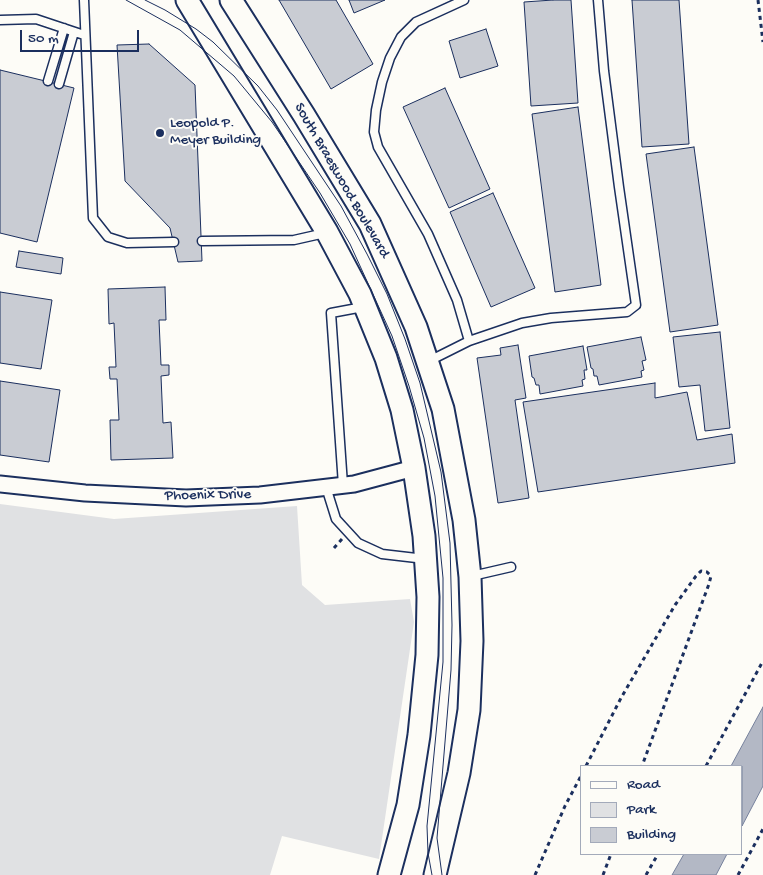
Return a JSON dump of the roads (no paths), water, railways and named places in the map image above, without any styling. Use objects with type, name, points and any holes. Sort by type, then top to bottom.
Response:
[{"type":"main road","points":[[187,0],[327,232],[365,306],[386,358],[402,410],[414,468],[424,536],[428,597],[427,655],[408,805],[389,875]]},
{"type":"main road","name":"South Braeswood Boulevard","points":[[231,0],[370,224],[395,276],[429,361],[443,409],[464,520],[470,577],[472,641],[469,710],[459,773],[435,875]]},
{"type":"street","name":"Phoenix Drive","points":[[0,484],[85,493],[186,498],[260,495],[354,484],[414,468]]},
{"type":"lane","points":[[84,0],[93,218],[108,237],[127,242],[174,242]]},
{"type":"lane","points":[[464,0],[416,22],[401,37],[390,58],[382,82],[376,110],[374,132],[378,147],[428,234],[457,300],[469,341]]},
{"type":"lane","points":[[429,361],[469,341],[522,323],[551,318],[627,312],[636,305],[617,177],[604,71],[598,0]]},
{"type":"lane","points":[[0,20],[36,19],[84,35]]},
{"type":"lane","points":[[48,81],[64,28]]},
{"type":"lane","points":[[59,84],[74,32]]},
{"type":"lane","points":[[202,241],[294,240],[327,232]]},
{"type":"lane","points":[[343,485],[330,313],[365,306]]},
{"type":"lane","points":[[326,487],[336,519],[358,543],[382,554],[425,559]]},
{"type":"lane","points":[[470,577],[511,567]]},
{"type":"tram line","points":[[126,0],[180,30],[234,76],[272,122],[320,193],[350,244],[392,336],[424,438],[435,496],[443,578],[443,662],[427,826],[428,853],[432,875]]},
{"type":"tram line","points":[[145,0],[196,29],[213,42],[258,86],[277,110],[341,206],[367,254],[387,294],[420,383],[441,472],[450,543],[451,670],[437,838],[442,875]]},
{"type":"place","name":"Leopold P. Meyer Building","points":[[160,133]]}]
